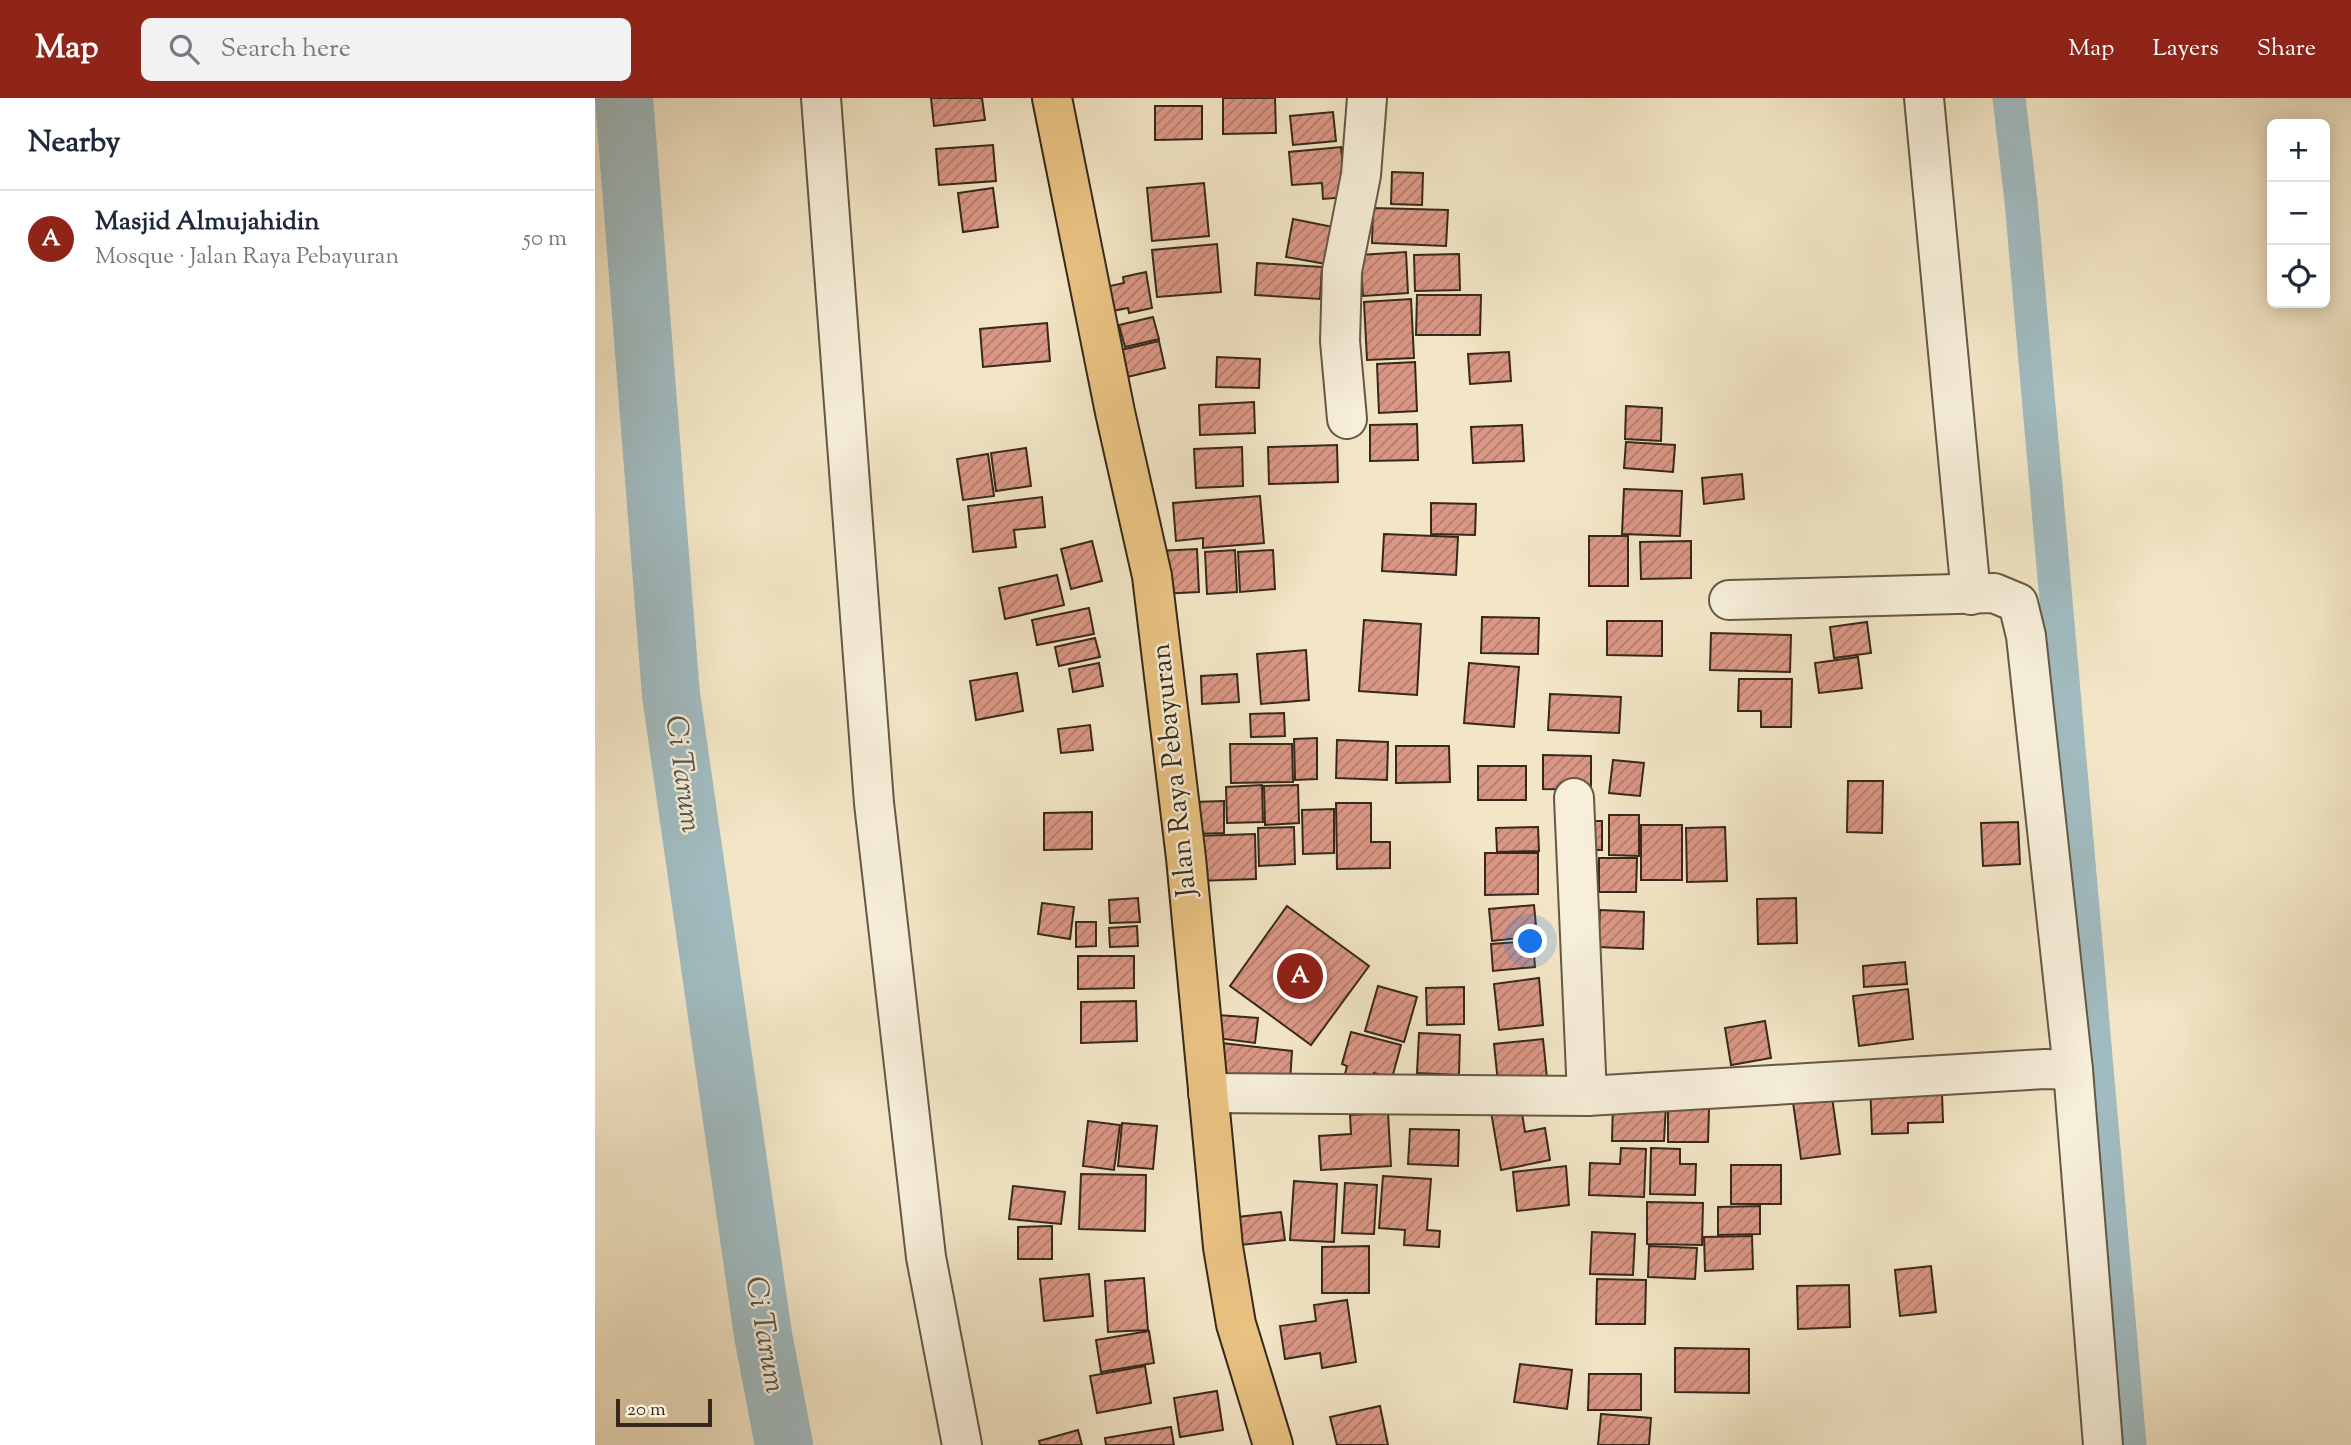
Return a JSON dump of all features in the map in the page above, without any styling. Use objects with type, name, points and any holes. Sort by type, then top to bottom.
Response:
[{"type":"main road","name":"Jalan Raya Pebayuran","points":[[1052,98],[1115,412],[1152,576],[1167,682],[1223,1247],[1236,1324],[1253,1388],[1273,1445]]},
{"type":"street","points":[[821,98],[874,803],[926,1257],[962,1445]]},
{"type":"street","points":[[1347,419],[1340,341],[1342,271],[1361,174],[1367,98]]},
{"type":"street","points":[[1924,98],[1971,595]]},
{"type":"street","points":[[1729,600],[1994,593],[2010,597],[2018,603],[2026,636],[2073,1070],[2103,1445]]},
{"type":"street","points":[[1574,798],[1587,1096]]},
{"type":"street","points":[[1208,1093],[1587,1096],[2046,1069],[2073,1070]]},
{"type":"building","points":[[931,98],[982,98],[985,120],[934,126]]},
{"type":"building","points":[[1223,98],[1275,98],[1276,133],[1223,134]]},
{"type":"building","points":[[1155,106],[1202,106],[1202,139],[1155,140]]},
{"type":"building","points":[[1333,112],[1336,141],[1293,145],[1290,116]]},
{"type":"building","points":[[993,145],[996,181],[939,185],[936,149]]},
{"type":"building","points":[[1341,147],[1346,197],[1323,199],[1322,183],[1292,185],[1289,152]]},
{"type":"building","points":[[1392,172],[1423,173],[1422,205],[1391,204]]},
{"type":"building","points":[[1204,183],[1209,236],[1152,241],[1147,188]]},
{"type":"building","points":[[993,188],[998,227],[963,232],[958,193]]},
{"type":"building","points":[[1373,208],[1448,210],[1446,246],[1372,243]]},
{"type":"building","points":[[1293,219],[1338,228],[1332,265],[1286,257]]},
{"type":"building","points":[[1217,244],[1221,292],[1157,297],[1152,250]]},
{"type":"building","points":[[1406,252],[1408,293],[1363,296],[1360,255]]},
{"type":"building","points":[[1459,254],[1460,290],[1415,291],[1414,255]]},
{"type":"building","points":[[1257,263],[1322,267],[1320,299],[1255,295]]},
{"type":"building","points":[[1146,272],[1152,308],[1129,313],[1128,308],[1097,314],[1092,290],[1124,283],[1123,277]]},
{"type":"building","points":[[1417,295],[1481,295],[1480,335],[1416,335]]},
{"type":"building","points":[[1411,299],[1414,358],[1367,360],[1364,302]]},
{"type":"building","points":[[1153,317],[1159,339],[1125,347],[1119,325]]},
{"type":"building","points":[[1047,323],[1050,361],[983,367],[980,329]]},
{"type":"building","points":[[1159,341],[1165,368],[1123,378],[1117,351]]},
{"type":"building","points":[[1509,352],[1511,381],[1470,384],[1468,354]]},
{"type":"building","points":[[1217,357],[1260,359],[1259,388],[1216,387]]},
{"type":"building","points":[[1415,362],[1417,411],[1379,413],[1377,364]]},
{"type":"building","points":[[1254,402],[1255,433],[1200,435],[1199,405]]},
{"type":"building","points":[[1626,406],[1662,408],[1661,441],[1625,439]]},
{"type":"building","points":[[1417,424],[1418,460],[1370,461],[1370,425]]},
{"type":"building","points":[[1522,425],[1524,461],[1473,463],[1471,427]]},
{"type":"building","points":[[1626,442],[1675,445],[1673,472],[1624,468]]},
{"type":"building","points":[[1337,445],[1338,482],[1269,484],[1268,447]]},
{"type":"building","points":[[1242,447],[1243,486],[1196,488],[1194,449]]},
{"type":"building","points":[[1026,448],[1031,486],[996,491],[991,453]]},
{"type":"building","points":[[988,454],[994,496],[963,500],[957,459]]},
{"type":"building","points":[[1742,474],[1744,499],[1704,504],[1702,478]]},
{"type":"building","points":[[1624,489],[1682,491],[1680,536],[1622,534]]},
{"type":"building","points":[[1260,496],[1264,543],[1203,548],[1203,538],[1176,541],[1173,503]]},
{"type":"building","points":[[1042,497],[1045,527],[1014,530],[1016,547],[973,552],[968,506]]},
{"type":"building","points":[[1431,503],[1476,504],[1475,535],[1431,534]]},
{"type":"building","points":[[1384,534],[1458,537],[1456,575],[1382,571]]},
{"type":"building","points":[[1589,536],[1628,536],[1628,586],[1589,586]]},
{"type":"building","points":[[1092,541],[1102,581],[1071,589],[1061,549]]},
{"type":"building","points":[[1691,541],[1691,578],[1641,579],[1640,542]]},
{"type":"building","points":[[1197,549],[1199,592],[1159,594],[1157,551]]},
{"type":"building","points":[[1235,550],[1237,592],[1207,594],[1205,552]]},
{"type":"building","points":[[1273,550],[1275,589],[1240,592],[1238,552]]},
{"type":"building","points":[[1057,575],[1064,605],[1005,619],[999,588]]},
{"type":"building","points":[[1089,608],[1094,634],[1037,645],[1032,620]]},
{"type":"building","points":[[1482,617],[1539,618],[1538,654],[1481,653]]},
{"type":"building","points":[[1364,620],[1421,624],[1417,695],[1359,691]]},
{"type":"building","points":[[1607,621],[1662,621],[1662,656],[1607,655]]},
{"type":"building","points":[[1867,622],[1871,653],[1834,658],[1830,627]]},
{"type":"building","points":[[1711,633],[1791,635],[1790,672],[1710,670]]},
{"type":"building","points":[[1095,638],[1100,657],[1059,666],[1055,647]]},
{"type":"building","points":[[1306,650],[1309,700],[1261,704],[1257,654]]},
{"type":"building","points":[[1858,657],[1862,688],[1819,693],[1815,663]]},
{"type":"building","points":[[1099,663],[1103,686],[1073,692],[1069,669]]},
{"type":"building","points":[[1469,663],[1519,667],[1514,727],[1464,723]]},
{"type":"building","points":[[1017,673],[1023,711],[976,720],[970,681]]},
{"type":"building","points":[[1237,674],[1239,702],[1202,704],[1201,676]]},
{"type":"building","points":[[1739,679],[1792,679],[1791,727],[1761,727],[1761,711],[1738,711]]},
{"type":"building","points":[[1550,694],[1621,697],[1619,733],[1548,730]]},
{"type":"building","points":[[1284,713],[1285,736],[1251,737],[1250,714]]},
{"type":"building","points":[[1090,725],[1093,750],[1061,753],[1058,729]]},
{"type":"building","points":[[1317,738],[1317,779],[1295,780],[1294,739]]},
{"type":"building","points":[[1337,740],[1388,742],[1387,780],[1336,778]]},
{"type":"building","points":[[1230,744],[1292,744],[1293,782],[1231,783]]},
{"type":"building","points":[[1396,746],[1449,746],[1450,782],[1396,783]]},
{"type":"building","points":[[1543,755],[1591,756],[1591,790],[1543,789]]},
{"type":"building","points":[[1613,760],[1644,763],[1640,796],[1609,793]]},
{"type":"building","points":[[1478,766],[1526,766],[1526,800],[1478,800]]},
{"type":"building","points":[[1848,781],[1883,781],[1882,833],[1847,832]]},
{"type":"building","points":[[1262,785],[1263,822],[1227,823],[1226,787]]},
{"type":"building","points":[[1298,785],[1299,823],[1265,825],[1264,786]]},
{"type":"building","points":[[1224,801],[1224,833],[1193,834],[1192,802]]},
{"type":"building","points":[[1336,803],[1371,803],[1371,842],[1390,842],[1390,868],[1337,869]]},
{"type":"building","points":[[1334,809],[1334,853],[1303,854],[1302,810]]},
{"type":"building","points":[[1092,812],[1092,849],[1044,850],[1044,813]]},
{"type":"building","points":[[1609,815],[1639,815],[1639,856],[1609,855]]},
{"type":"building","points":[[1581,821],[1602,821],[1602,850],[1581,850]]},
{"type":"building","points":[[2018,822],[2020,864],[1983,866],[1981,823]]},
{"type":"building","points":[[1641,825],[1682,825],[1682,880],[1641,880]]},
{"type":"building","points":[[1294,827],[1295,864],[1259,866],[1258,828]]},
{"type":"building","points":[[1538,827],[1539,851],[1497,852],[1496,828]]},
{"type":"building","points":[[1725,827],[1727,881],[1687,882],[1686,828]]},
{"type":"building","points":[[1255,834],[1256,879],[1196,881],[1195,836]]},
{"type":"building","points":[[1485,853],[1538,853],[1538,894],[1485,895]]},
{"type":"building","points":[[1599,858],[1637,858],[1636,892],[1599,892]]},
{"type":"building","points":[[1138,898],[1140,922],[1110,923],[1109,900]]},
{"type":"building","points":[[1796,898],[1797,943],[1758,944],[1757,899]]},
{"type":"building","points":[[1042,903],[1074,907],[1070,939],[1038,934]]},
{"type":"building","points":[[1534,905],[1537,936],[1492,941],[1489,909]]},
{"type":"building","points":[[1287,906],[1369,966],[1311,1045],[1230,986]]},
{"type":"building","points":[[1600,910],[1644,912],[1643,949],[1598,947]]},
{"type":"building","points":[[1076,922],[1096,922],[1096,946],[1076,947]]},
{"type":"building","points":[[1137,926],[1138,946],[1110,947],[1109,928]]},
{"type":"building","points":[[1533,941],[1535,967],[1493,971],[1491,944]]},
{"type":"building","points":[[1078,956],[1134,956],[1134,988],[1078,989]]},
{"type":"building","points":[[1905,962],[1907,984],[1864,987],[1863,966]]},
{"type":"building","points":[[1539,978],[1543,1025],[1499,1030],[1494,984]]},
{"type":"building","points":[[1378,986],[1417,997],[1404,1042],[1365,1031]]},
{"type":"building","points":[[1464,987],[1464,1024],[1427,1025],[1426,988]]},
{"type":"building","points":[[1908,989],[1913,1039],[1859,1046],[1853,996]]},
{"type":"building","points":[[1136,1001],[1137,1041],[1081,1043],[1081,1002]]},
{"type":"building","points":[[1218,1015],[1258,1018],[1255,1043],[1216,1038]]},
{"type":"building","points":[[1765,1021],[1771,1058],[1731,1065],[1725,1028]]},
{"type":"building","points":[[1351,1032],[1401,1045],[1392,1078],[1374,1073],[1369,1093],[1342,1086],[1347,1066],[1342,1064]]},
{"type":"building","points":[[1419,1033],[1460,1035],[1459,1075],[1417,1073]]},
{"type":"building","points":[[1543,1039],[1547,1078],[1498,1083],[1494,1044]]},
{"type":"building","points":[[1213,1042],[1292,1051],[1290,1081],[1210,1087]]},
{"type":"building","points":[[1870,1082],[1942,1093],[1943,1122],[1908,1123],[1908,1133],[1872,1134]]},
{"type":"building","points":[[1831,1090],[1840,1154],[1801,1159],[1792,1095]]},
{"type":"building","points":[[1613,1103],[1666,1105],[1664,1141],[1612,1141]]},
{"type":"building","points":[[1521,1107],[1525,1132],[1545,1128],[1550,1160],[1501,1170],[1491,1112]]},
{"type":"building","points":[[1668,1109],[1709,1109],[1708,1142],[1668,1142]]},
{"type":"building","points":[[1388,1113],[1391,1166],[1321,1170],[1319,1136],[1351,1134],[1350,1115]]},
{"type":"building","points":[[1088,1121],[1120,1125],[1114,1170],[1083,1166]]},
{"type":"building","points":[[1122,1123],[1157,1126],[1153,1169],[1118,1166]]},
{"type":"building","points":[[1410,1129],[1459,1130],[1458,1166],[1408,1164]]},
{"type":"building","points":[[1621,1148],[1646,1149],[1644,1197],[1589,1195],[1590,1163],[1620,1164]]},
{"type":"building","points":[[1651,1148],[1680,1149],[1680,1164],[1696,1164],[1695,1195],[1650,1194]]},
{"type":"building","points":[[1731,1165],[1781,1165],[1781,1204],[1731,1204]]},
{"type":"building","points":[[1566,1166],[1569,1205],[1517,1211],[1513,1172]]},
{"type":"building","points":[[1081,1174],[1146,1175],[1145,1231],[1079,1229]]},
{"type":"building","points":[[1383,1176],[1431,1179],[1427,1230],[1440,1231],[1439,1247],[1404,1245],[1405,1230],[1379,1228]]},
{"type":"building","points":[[1294,1181],[1337,1184],[1334,1242],[1290,1240]]},
{"type":"building","points":[[1345,1183],[1377,1185],[1374,1234],[1342,1233]]},
{"type":"building","points":[[1013,1186],[1065,1192],[1061,1224],[1009,1219]]},
{"type":"building","points":[[1647,1202],[1703,1203],[1702,1245],[1647,1244]]},
{"type":"building","points":[[1760,1206],[1760,1234],[1718,1235],[1718,1207]]},
{"type":"building","points":[[1281,1212],[1285,1240],[1241,1245],[1238,1217]]},
{"type":"building","points":[[1052,1226],[1052,1259],[1018,1259],[1018,1227]]},
{"type":"building","points":[[1592,1232],[1635,1234],[1633,1275],[1590,1274]]},
{"type":"building","points":[[1752,1236],[1753,1269],[1705,1271],[1704,1237]]},
{"type":"building","points":[[1369,1246],[1369,1293],[1322,1293],[1322,1247]]},
{"type":"building","points":[[1649,1246],[1697,1248],[1695,1279],[1648,1277]]},
{"type":"building","points":[[1931,1266],[1936,1312],[1900,1316],[1895,1270]]},
{"type":"building","points":[[1089,1274],[1093,1316],[1044,1321],[1040,1279]]},
{"type":"building","points":[[1144,1278],[1148,1330],[1108,1332],[1105,1281]]},
{"type":"building","points":[[1597,1279],[1646,1280],[1645,1324],[1596,1324]]},
{"type":"building","points":[[1849,1285],[1850,1327],[1798,1329],[1797,1286]]},
{"type":"building","points":[[1347,1300],[1356,1362],[1322,1368],[1320,1353],[1285,1359],[1280,1326],[1316,1321],[1314,1305]]},
{"type":"building","points":[[1149,1331],[1154,1363],[1101,1372],[1096,1340]]},
{"type":"building","points":[[1675,1348],[1749,1349],[1749,1393],[1675,1392]]},
{"type":"building","points":[[1520,1364],[1572,1370],[1567,1409],[1514,1402]]},
{"type":"building","points":[[1145,1366],[1151,1403],[1097,1413],[1090,1376]]},
{"type":"building","points":[[1589,1374],[1641,1374],[1641,1410],[1588,1410]]},
{"type":"building","points":[[1217,1391],[1223,1430],[1180,1437],[1174,1398]]},
{"type":"building","points":[[1380,1406],[1388,1445],[1337,1445],[1330,1417]]},
{"type":"building","points":[[1601,1414],[1651,1418],[1649,1445],[1598,1445]]},
{"type":"building","points":[[1171,1427],[1174,1445],[1106,1445],[1105,1438]]},
{"type":"building","points":[[1078,1430],[1082,1445],[1040,1445],[1039,1441]]},
{"type":"waterway","name":"Ci Tarum","points":[[624,98],[671,695],[763,1335],[784,1445]]},
{"type":"waterway","points":[[2009,98],[2021,201],[2130,1445]]},
{"type":"place","name":"Masjid Almujahidin","points":[[1300,976]]}]
